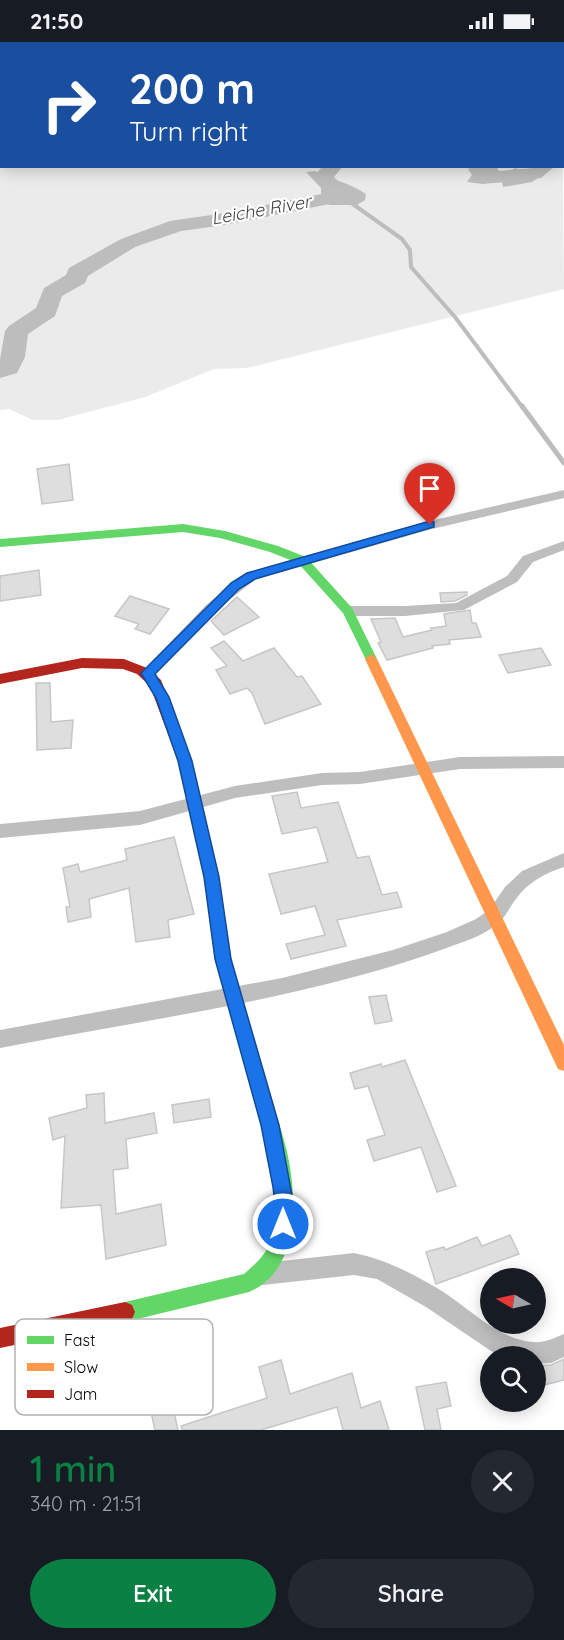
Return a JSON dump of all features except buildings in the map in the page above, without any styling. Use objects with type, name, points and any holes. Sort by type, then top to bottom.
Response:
[{"type":"street","points":[[148,673],[235,586],[251,576],[430,525],[564,494]]},
{"type":"street","points":[[0,543],[183,528],[250,542],[302,561],[328,586],[348,611],[564,1063]]},
{"type":"street","points":[[348,611],[459,608],[512,579],[528,559],[564,545]]},
{"type":"street","points":[[0,680],[99,661],[117,663],[148,673],[156,683],[173,723],[185,761],[212,877],[223,959],[270,1125],[284,1195],[285,1212],[281,1237],[274,1257],[262,1274],[249,1282],[91,1319]]},
{"type":"street","points":[[0,831],[140,818],[195,802],[272,786],[360,778],[480,762],[564,762]]},
{"type":"street","points":[[0,1040],[65,1025],[232,997],[398,957],[450,939],[493,917],[525,877],[550,864],[564,860]]},
{"type":"street","points":[[262,1274],[354,1264],[380,1269],[434,1299],[499,1343],[532,1353],[551,1352],[564,1345]]},
{"type":"street","points":[[0,1338],[15,1335]]},
{"type":"shaded area","points":[[0,168],[563,168],[564,289],[247,368],[214,369],[145,397],[58,420],[33,420],[9,409],[0,410]]},
{"type":"shaded area","points":[[496,168],[497,171],[508,173],[515,168],[533,173],[547,172],[532,182],[503,187],[502,182],[483,184],[467,182],[472,175],[468,169]]},
{"type":"shaded area","points":[[315,171],[366,194],[365,200],[357,205],[329,205],[321,195],[321,188],[306,172]]},
{"type":"waterway","name":"Leiche River","points":[[0,371],[8,368],[13,357],[17,331],[47,311],[52,293],[77,278],[77,273],[128,243],[177,225],[225,219],[337,197],[336,189],[328,183],[324,176],[332,168]]},
{"type":"waterway","name":"Leiche River","points":[[487,168],[494,177],[534,174],[543,168]]},
{"type":"waterway","points":[[350,202],[402,239],[410,250],[411,267],[455,317],[523,408]]},
{"type":"waterway","points":[[522,406],[564,463]]},
{"type":"traffic: fast","points":[[0,543],[183,528],[221,534],[274,549],[302,560],[348,611],[371,659]]},
{"type":"traffic: fast","points":[[125,1312],[249,1282],[266,1268],[277,1250],[283,1229],[284,1207],[283,1185],[269,1120]]},
{"type":"traffic: slow","points":[[371,659],[564,1063]]},
{"type":"traffic: slow","points":[[201,829],[212,877],[223,959],[269,1120]]},
{"type":"traffic: jam","points":[[0,679],[82,663],[124,664],[142,671],[156,683],[185,761],[201,829]]},
{"type":"traffic: jam","points":[[91,1319],[125,1312]]},
{"type":"traffic: jam","points":[[0,1338],[15,1335]]},
{"type":"route","points":[[283,1224],[285,1212],[282,1187],[270,1125],[223,959],[212,877],[185,761],[163,697],[148,673],[235,586],[251,576],[430,525]]}]
